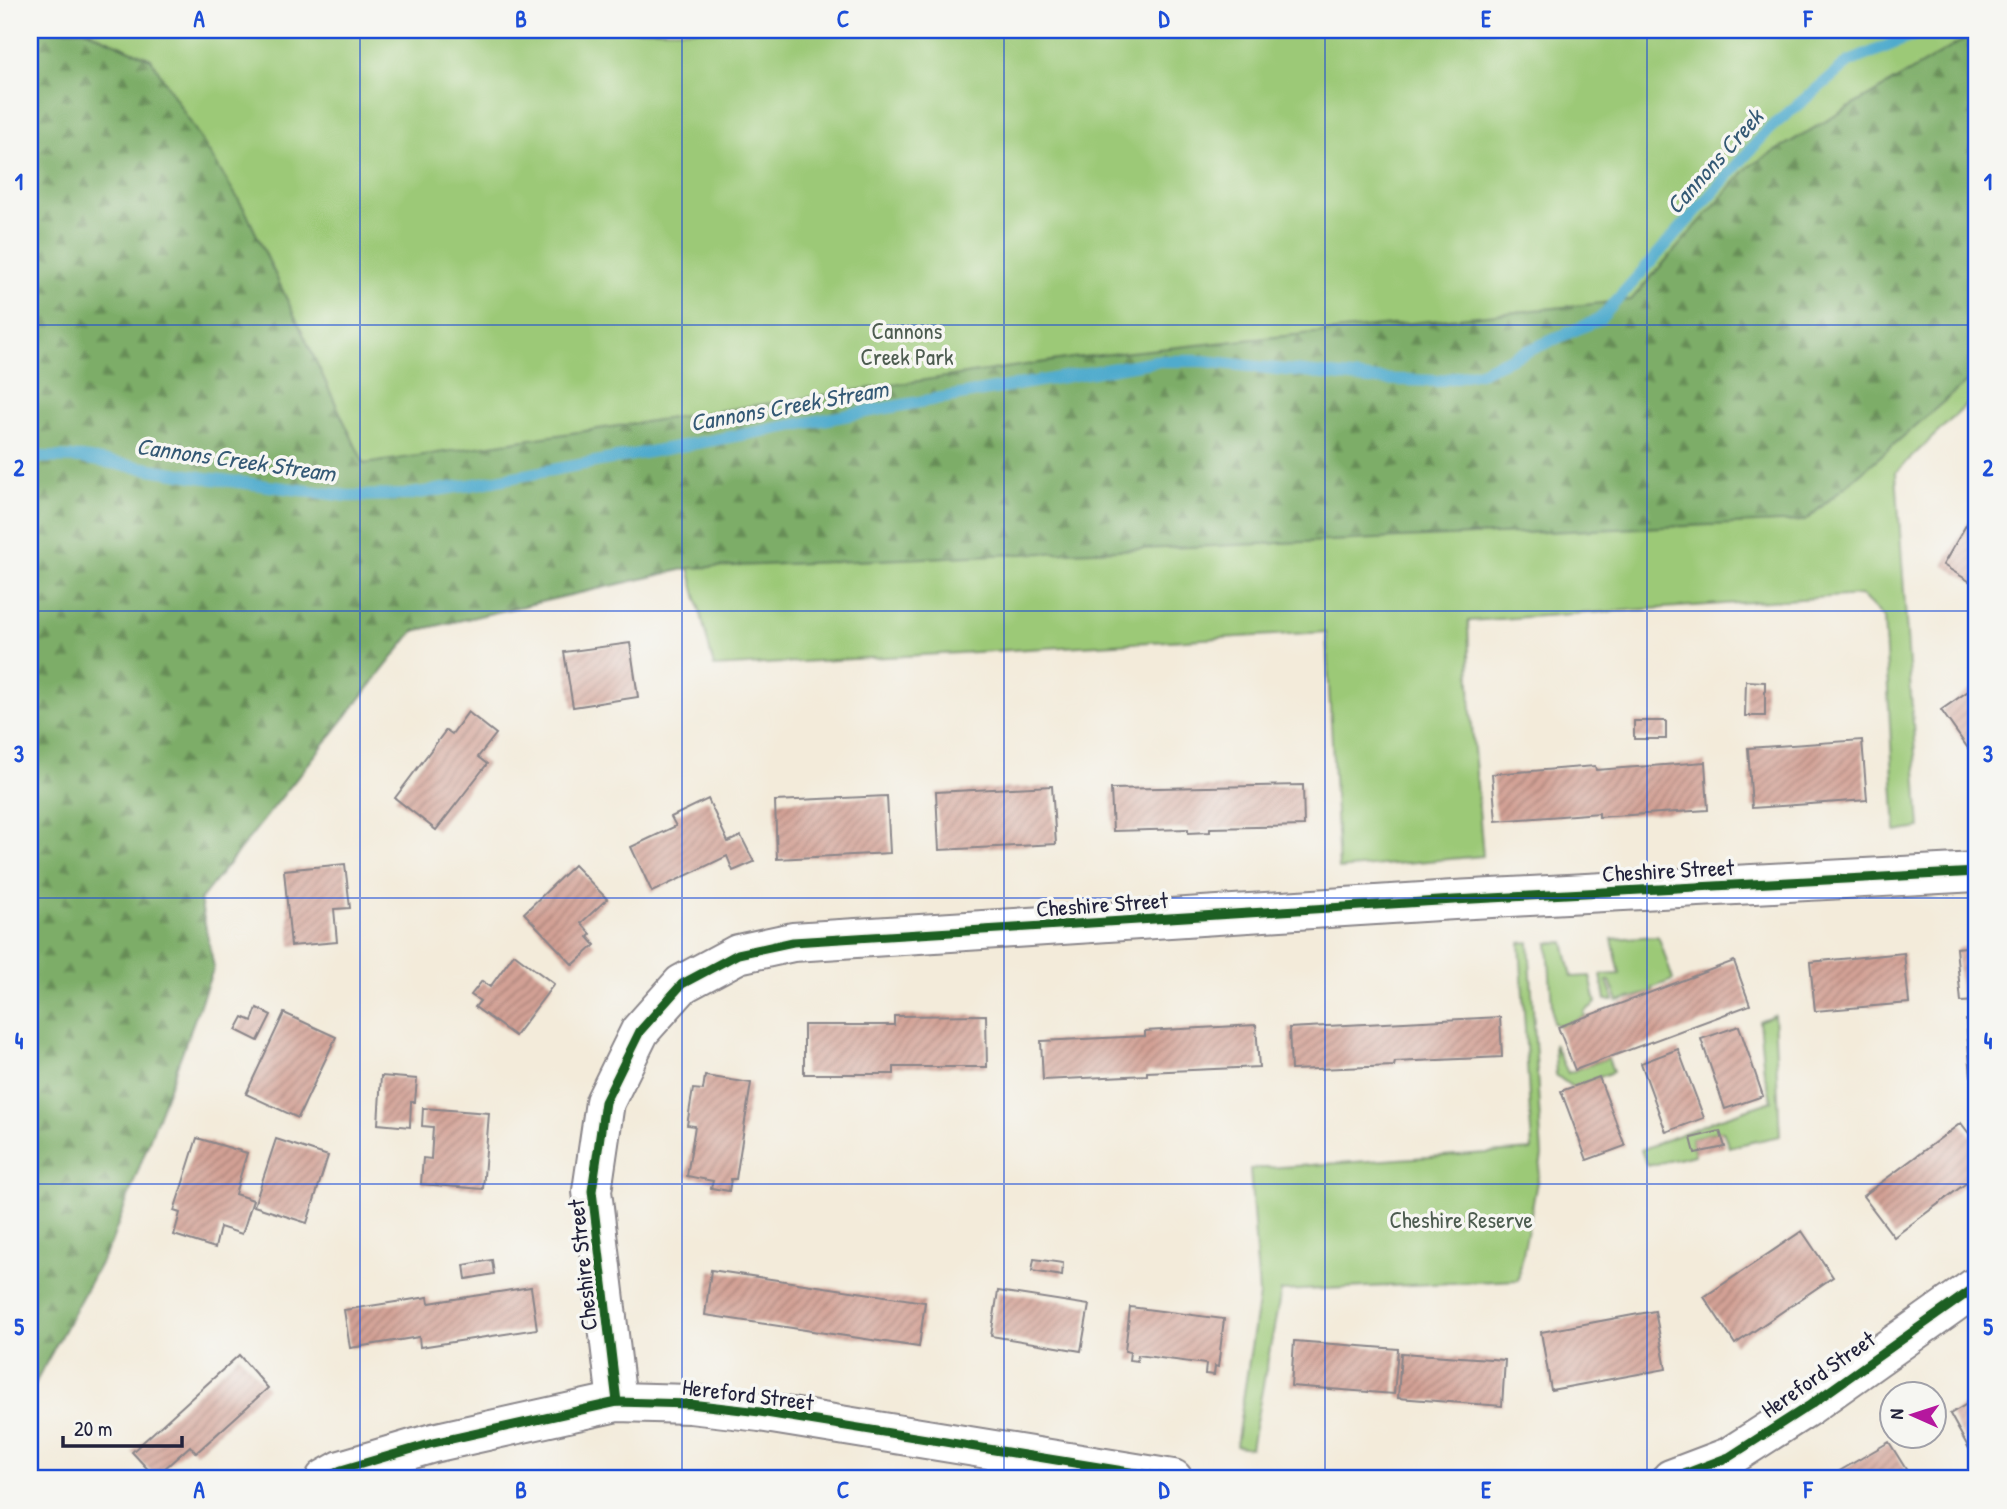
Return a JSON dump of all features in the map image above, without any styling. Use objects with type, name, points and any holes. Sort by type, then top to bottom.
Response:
[{"type":"street","name":"Cheshire Street","points":[[617,1402],[592,1191],[605,1102],[640,1031],[682,984],[738,954],[793,942],[1977,872]]},
{"type":"street","name":"Hereford Street","points":[[1671,1479],[1729,1457],[1810,1405],[1977,1286]]},
{"type":"street","name":"Hereford Street","points":[[325,1479],[341,1470],[433,1443],[617,1402],[690,1404],[760,1412],[1173,1479]]},
{"type":"green space","points":[[30,30],[85,30],[151,59],[245,210],[364,464],[1072,358],[1631,300],[1748,167],[1967,38],[1977,36],[1977,373],[1805,521],[689,568],[414,631],[200,900],[214,967],[111,1243],[30,1393]]},
{"type":"green space","name":"Cannons Creek Park","points":[[85,30],[1977,30],[1977,395],[1896,472],[1920,828],[1896,832],[1884,618],[1861,595],[1468,621],[1471,714],[1483,856],[1339,869],[1326,632],[714,667],[689,568],[413,631],[151,59]]},
{"type":"green space","points":[[1657,936],[1673,980],[1652,988],[1653,992],[1618,1001],[1610,981],[1607,981],[1614,1000],[1605,1000],[1601,975],[1620,974],[1612,939]]},
{"type":"green space","name":"Cheshire Reserve","points":[[1529,942],[1542,1156],[1518,1280],[1281,1291],[1251,1448],[1236,1446],[1259,1295],[1250,1169],[1532,1150],[1520,943]]},
{"type":"green space","points":[[1564,942],[1572,977],[1590,976],[1596,1003],[1584,1012],[1585,1017],[1560,1026],[1553,1023],[1548,943]]},
{"type":"green space","points":[[1774,1015],[1780,1136],[1729,1147],[1723,1131],[1720,1131],[1691,1138],[1695,1155],[1647,1166],[1641,1150],[1772,1101],[1764,1072],[1759,1021]]},
{"type":"green space","points":[[1554,1044],[1568,1073],[1608,1058],[1613,1072],[1572,1087],[1556,1075]]},
{"type":"building","points":[[1969,520],[1977,525],[1977,586],[1943,565]]},
{"type":"building","points":[[630,643],[638,697],[573,707],[564,652]]},
{"type":"building","points":[[1746,681],[1765,682],[1765,716],[1745,716]]},
{"type":"building","points":[[1977,685],[1977,761],[1941,710]]},
{"type":"building","points":[[468,712],[496,734],[478,757],[487,764],[436,830],[395,798],[446,730],[452,734]]},
{"type":"building","points":[[1634,721],[1666,721],[1666,739],[1634,739]]},
{"type":"building","points":[[1862,740],[1867,800],[1752,808],[1748,748]]},
{"type":"building","points":[[1705,762],[1708,810],[1599,817],[1599,813],[1496,821],[1492,774],[1595,766],[1596,770]]},
{"type":"building","points":[[1303,785],[1304,826],[1210,828],[1210,832],[1188,833],[1188,829],[1113,831],[1111,789]]},
{"type":"building","points":[[1052,786],[1056,844],[939,850],[936,792]]},
{"type":"building","points":[[887,796],[890,853],[777,859],[775,801]]},
{"type":"building","points":[[708,799],[728,842],[741,836],[754,862],[733,871],[727,856],[652,892],[631,847],[676,826],[671,817]]},
{"type":"building","points":[[345,864],[350,908],[334,909],[337,942],[291,946],[284,870]]},
{"type":"building","points":[[574,865],[607,899],[581,923],[591,934],[588,937],[595,945],[573,965],[524,913]]},
{"type":"building","points":[[1977,946],[1977,1001],[1961,1002],[1956,948]]},
{"type":"building","points":[[1904,953],[1909,1003],[1815,1011],[1810,962]]},
{"type":"building","points":[[514,954],[554,984],[515,1036],[475,1007],[480,1001],[471,995],[482,981],[490,987]]},
{"type":"building","points":[[1734,961],[1750,1005],[1575,1070],[1558,1027]]},
{"type":"building","points":[[257,1008],[271,1015],[258,1041],[236,1030],[243,1017],[252,1021]]},
{"type":"building","points":[[284,1013],[336,1037],[298,1118],[246,1094]]},
{"type":"building","points":[[986,1015],[987,1067],[894,1067],[894,1074],[804,1074],[804,1025],[894,1025],[894,1016]]},
{"type":"building","points":[[1500,1017],[1502,1057],[1395,1062],[1394,1066],[1291,1070],[1289,1028]]},
{"type":"building","points":[[1966,1020],[1977,1020],[1977,1076],[1971,1076]]},
{"type":"building","points":[[1256,1025],[1259,1067],[1043,1080],[1041,1041],[1145,1036],[1145,1031]]},
{"type":"building","points":[[1739,1026],[1763,1096],[1725,1109],[1701,1039]]},
{"type":"building","points":[[1678,1049],[1704,1118],[1666,1132],[1641,1063]]},
{"type":"building","points":[[381,1076],[417,1079],[415,1102],[411,1102],[410,1127],[378,1124]]},
{"type":"building","points":[[705,1076],[751,1083],[736,1179],[731,1179],[729,1191],[711,1188],[713,1181],[687,1176],[695,1126],[687,1125],[693,1089],[703,1090]]},
{"type":"building","points":[[1599,1077],[1625,1146],[1587,1160],[1561,1091]]},
{"type":"building","points":[[423,1108],[489,1113],[483,1189],[421,1184],[423,1158],[431,1159],[433,1127],[422,1126]]},
{"type":"building","points":[[1961,1123],[1977,1144],[1977,1175],[1894,1237],[1863,1196]]},
{"type":"building","points":[[1720,1131],[1725,1147],[1695,1153],[1691,1138]]},
{"type":"building","points":[[197,1138],[247,1153],[235,1194],[253,1200],[242,1234],[220,1227],[215,1248],[174,1235],[180,1213],[174,1211]]},
{"type":"building","points":[[276,1139],[328,1156],[307,1223],[254,1206]]},
{"type":"building","points":[[1802,1231],[1833,1277],[1735,1344],[1704,1297]]},
{"type":"building","points":[[1034,1259],[1063,1263],[1062,1276],[1032,1271]]},
{"type":"building","points":[[492,1260],[494,1274],[466,1279],[464,1265]]},
{"type":"building","points":[[711,1270],[925,1302],[919,1347],[705,1315]]},
{"type":"building","points":[[531,1287],[537,1329],[420,1347],[419,1337],[350,1348],[344,1310],[428,1297],[429,1303]]},
{"type":"building","points":[[998,1291],[1089,1305],[1081,1351],[991,1336]]},
{"type":"building","points":[[1130,1307],[1224,1319],[1218,1367],[1215,1366],[1214,1375],[1205,1374],[1206,1364],[1138,1355],[1137,1361],[1129,1360],[1130,1352],[1125,1351]]},
{"type":"building","points":[[1655,1311],[1666,1369],[1551,1390],[1541,1332]]},
{"type":"building","points":[[1294,1341],[1398,1349],[1394,1394],[1291,1386]]},
{"type":"building","points":[[1401,1353],[1505,1360],[1502,1406],[1398,1398]]},
{"type":"building","points":[[239,1355],[268,1388],[196,1453],[190,1446],[155,1477],[132,1452]]},
{"type":"building","points":[[1977,1398],[1977,1451],[1972,1454],[1950,1414]]},
{"type":"building","points":[[1878,1448],[1894,1450],[1912,1479],[1826,1479]]},
{"type":"waterway","name":"Cannons Creek Stream","points":[[30,459],[82,458],[206,478],[348,496],[405,495],[1156,361],[1203,361],[1370,379],[1438,381],[1480,372],[1600,319],[1769,129],[1849,62],[1926,30]]},
{"type":"cycle path","points":[[617,1402],[592,1191],[605,1102],[640,1031],[682,984],[738,954],[793,942],[1454,900],[1977,872]]},
{"type":"cycle path","points":[[1671,1479],[1729,1457],[1810,1405],[1977,1286]]},
{"type":"cycle path","points":[[325,1479],[341,1470],[433,1443],[617,1402],[690,1404],[760,1412],[1173,1479]]},
{"type":"water label","name":"Cannons Creek","points":[[1714,161]]}]
